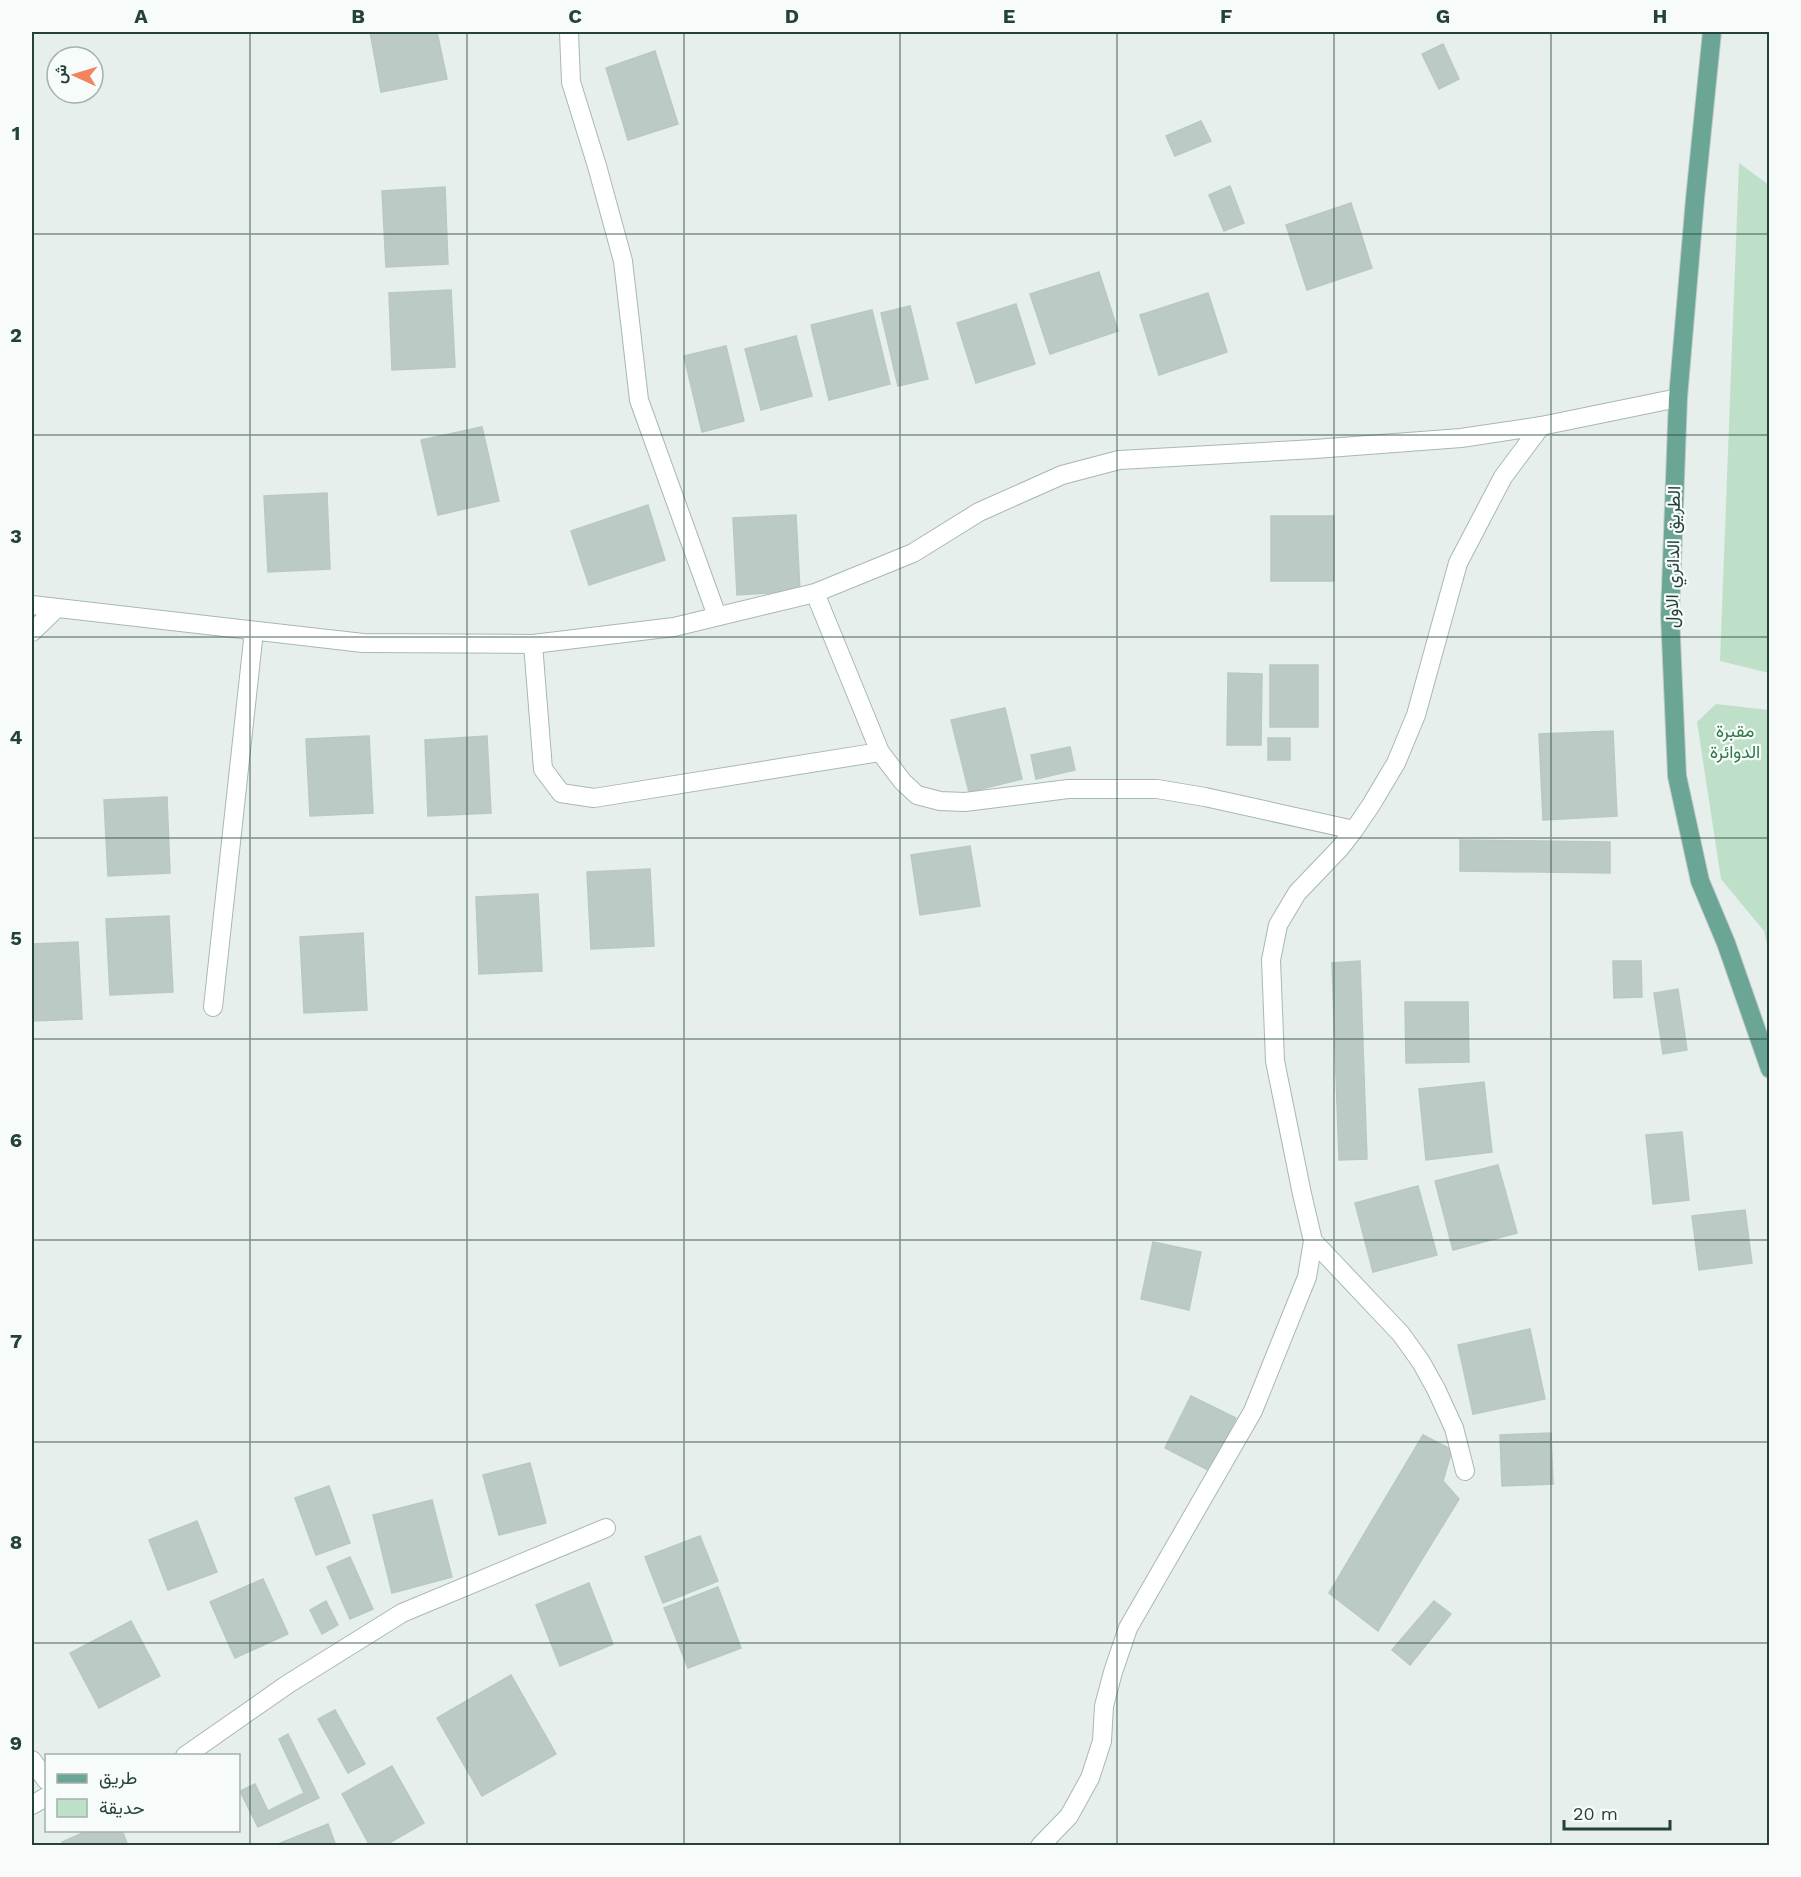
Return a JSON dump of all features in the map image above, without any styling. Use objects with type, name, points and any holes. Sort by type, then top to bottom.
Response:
[{"type":"main road","name":"الطريق الدائري الاول","points":[[1712,32],[1678,398],[1670,615],[1677,776],[1701,881],[1726,942],[1770,1068]]},
{"type":"street","points":[[569,32],[572,82],[623,261],[639,400],[717,616]]},
{"type":"street","points":[[32,605],[363,643],[533,644],[674,627],[815,594],[913,553],[979,512],[1052,480],[1119,460],[1461,438],[1540,426],[1678,398]]},
{"type":"street","points":[[1040,1845],[1069,1816],[1090,1778],[1102,1741],[1104,1706],[1128,1628],[1253,1411],[1307,1277],[1313,1241],[1275,1061],[1271,960],[1278,925],[1297,893],[1340,849],[1354,830],[1396,763],[1416,715],[1458,563],[1503,477],[1540,426]]},
{"type":"street","points":[[815,594],[880,752],[903,782],[917,795],[940,801],[965,802],[1068,789],[1157,789],[1205,797],[1354,830]]},
{"type":"street","points":[[32,632],[57,608]]},
{"type":"street","points":[[213,1007],[254,631]]},
{"type":"street","points":[[533,644],[543,769],[561,793],[594,798],[880,752]]},
{"type":"street","points":[[1313,1241],[1401,1334],[1421,1362],[1454,1428],[1465,1471]]},
{"type":"street","points":[[186,1754],[288,1684],[402,1613],[606,1528]]},
{"type":"street","points":[[32,1760],[45,1779]]},
{"type":"green space","points":[[1739,163],[1769,185],[1769,673],[1720,661]]},
{"type":"green space","name":"مقبرة الدوائرة","points":[[1716,704],[1769,710],[1769,955],[1764,931],[1721,879],[1697,722]]},
{"type":"building","points":[[370,32],[437,32],[447,79],[381,92]]},
{"type":"building","points":[[1443,44],[1459,79],[1439,89],[1422,54]]},
{"type":"building","points":[[655,51],[678,124],[628,140],[606,68]]},
{"type":"building","points":[[1201,121],[1211,141],[1175,156],[1166,136]]},
{"type":"building","points":[[1230,186],[1244,223],[1224,231],[1209,195]]},
{"type":"building","points":[[445,187],[448,264],[386,267],[382,191]]},
{"type":"building","points":[[1351,203],[1372,268],[1307,290],[1286,225]]},
{"type":"building","points":[[1099,272],[1118,331],[1050,354],[1030,294]]},
{"type":"building","points":[[451,290],[455,367],[392,370],[389,293]]},
{"type":"building","points":[[1208,293],[1227,352],[1159,375],[1140,315]]},
{"type":"building","points":[[1016,304],[1035,364],[976,383],[957,323]]},
{"type":"building","points":[[910,306],[928,379],[898,386],[881,313]]},
{"type":"building","points":[[872,310],[890,384],[829,400],[811,325]]},
{"type":"building","points":[[796,336],[812,396],[761,410],[745,349]]},
{"type":"building","points":[[726,346],[744,421],[702,432],[684,356]]},
{"type":"building","points":[[482,427],[499,501],[438,515],[421,440]]},
{"type":"building","points":[[327,493],[330,569],[268,572],[264,496]]},
{"type":"building","points":[[648,505],[665,560],[589,585],[571,531]]},
{"type":"building","points":[[796,515],[800,591],[737,595],[733,518]]},
{"type":"building","points":[[1271,516],[1334,516],[1334,581],[1271,581]]},
{"type":"building","points":[[1270,665],[1318,665],[1318,727],[1270,727]]},
{"type":"building","points":[[1228,673],[1262,674],[1261,745],[1227,745]]},
{"type":"building","points":[[1005,708],[1022,779],[969,792],[951,720]]},
{"type":"building","points":[[1613,731],[1617,816],[1543,820],[1539,734]]},
{"type":"building","points":[[369,736],[373,813],[310,816],[306,739]]},
{"type":"building","points":[[487,736],[491,813],[428,816],[425,740]]},
{"type":"building","points":[[1268,738],[1290,738],[1290,760],[1268,760]]},
{"type":"building","points":[[1070,747],[1075,770],[1036,779],[1031,755]]},
{"type":"building","points":[[167,797],[170,873],[108,876],[104,800]]},
{"type":"building","points":[[1460,840],[1610,842],[1610,873],[1460,871]]},
{"type":"building","points":[[970,846],[980,906],[920,915],[911,855]]},
{"type":"building","points":[[650,869],[654,946],[591,949],[587,872]]},
{"type":"building","points":[[538,894],[542,971],[479,974],[476,897]]},
{"type":"building","points":[[169,916],[173,992],[110,995],[106,919]]},
{"type":"building","points":[[363,933],[367,1010],[304,1013],[300,937]]},
{"type":"building","points":[[78,942],[82,1019],[32,1021],[32,944]]},
{"type":"building","points":[[1360,961],[1367,1159],[1339,1160],[1332,963]]},
{"type":"building","points":[[1613,961],[1641,961],[1642,997],[1614,998]]},
{"type":"building","points":[[1678,989],[1687,1050],[1663,1054],[1654,993]]},
{"type":"building","points":[[1405,1002],[1468,1002],[1469,1062],[1406,1063]]},
{"type":"building","points":[[1484,1082],[1492,1152],[1426,1160],[1419,1089]]},
{"type":"building","points":[[1682,1132],[1689,1200],[1653,1204],[1646,1135]]},
{"type":"building","points":[[1498,1165],[1517,1233],[1453,1250],[1435,1181]]},
{"type":"building","points":[[1418,1186],[1437,1255],[1373,1272],[1355,1203]]},
{"type":"building","points":[[1745,1210],[1752,1263],[1699,1270],[1692,1216]]},
{"type":"building","points":[[1153,1242],[1201,1252],[1189,1310],[1141,1299]]},
{"type":"building","points":[[1530,1329],[1545,1399],[1473,1414],[1458,1345]]},
{"type":"building","points":[[1191,1396],[1236,1418],[1210,1471],[1165,1448]]},
{"type":"building","points":[[1551,1433],[1553,1484],[1502,1486],[1500,1435]]},
{"type":"building","points":[[1423,1435],[1452,1450],[1443,1481],[1459,1499],[1378,1631],[1329,1593]]},
{"type":"building","points":[[530,1463],[546,1523],[499,1535],[483,1475]]},
{"type":"building","points":[[329,1486],[350,1543],[316,1555],[295,1498]]},
{"type":"building","points":[[432,1500],[452,1577],[392,1593],[373,1515]]},
{"type":"building","points":[[197,1521],[217,1572],[168,1590],[149,1540]]},
{"type":"building","points":[[700,1536],[718,1581],[663,1603],[645,1557]]},
{"type":"building","points":[[350,1557],[373,1609],[350,1619],[327,1567]]},
{"type":"building","points":[[263,1579],[288,1634],[235,1658],[210,1602]]},
{"type":"building","points":[[589,1583],[613,1644],[560,1666],[536,1605]]},
{"type":"building","points":[[718,1587],[741,1648],[688,1668],[664,1608]]},
{"type":"building","points":[[326,1601],[338,1625],[322,1634],[310,1610]]},
{"type":"building","points":[[1434,1601],[1451,1614],[1410,1665],[1392,1650]]},
{"type":"building","points":[[131,1621],[160,1676],[99,1708],[70,1653]]},
{"type":"building","points":[[511,1675],[556,1754],[482,1796],[437,1718]]},
{"type":"building","points":[[335,1710],[365,1764],[348,1773],[318,1719]]},
{"type":"building","points":[[288,1734],[319,1798],[258,1827],[240,1791],[255,1784],[268,1811],[304,1793],[279,1739]]},
{"type":"building","points":[[392,1766],[424,1823],[384,1846],[370,1846],[342,1794]]},
{"type":"building","points":[[328,1824],[336,1846],[273,1846]]},
{"type":"building","points":[[84,1832],[123,1832],[128,1846],[64,1846],[62,1842]]}]
